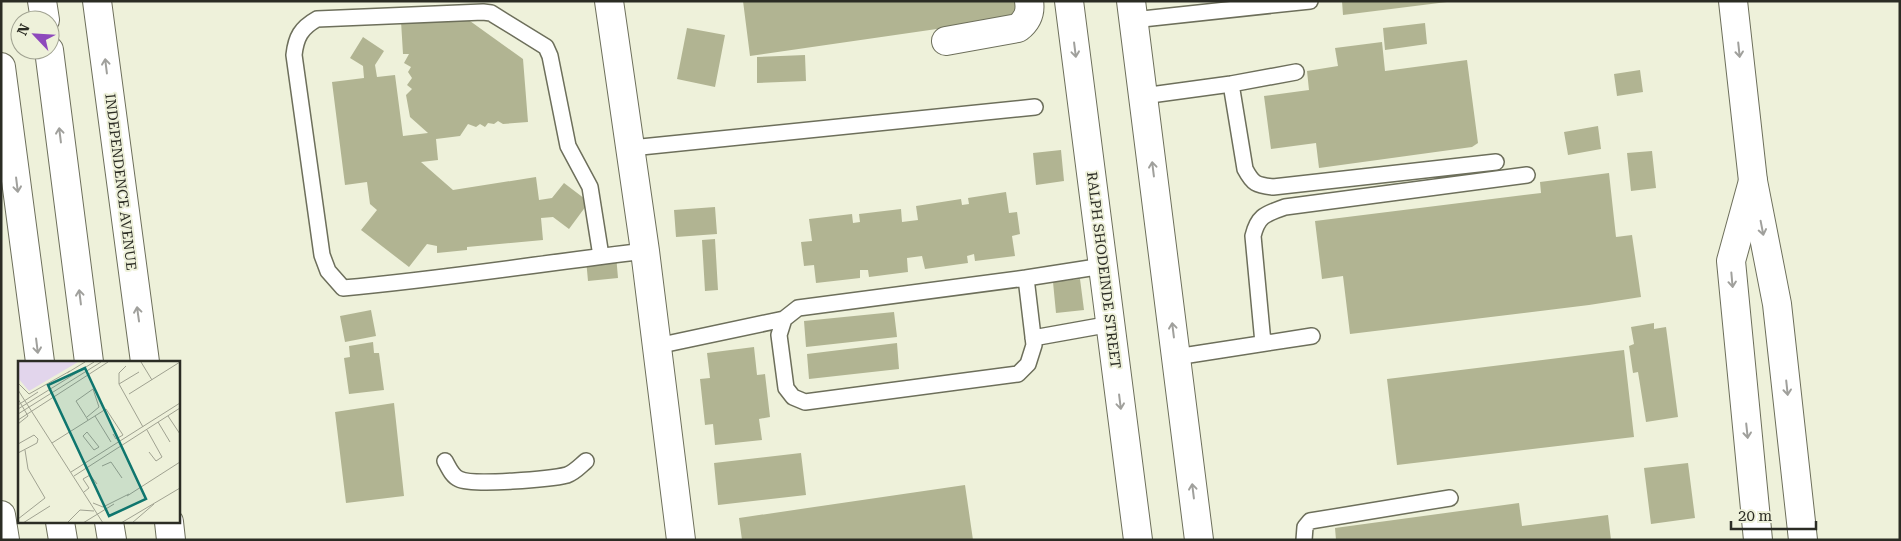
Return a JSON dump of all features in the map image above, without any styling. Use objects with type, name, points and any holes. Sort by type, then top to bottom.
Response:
[{"type":"main road","name":"INDEPENDENCE AVENUE","points":[[97,1],[145,361]]},
{"type":"main road","points":[[610,1],[645,251],[681,540]]},
{"type":"main road","points":[[946,41],[1018,28],[1026,22],[1030,10],[1029,1]]},
{"type":"main road","name":"RALPH SHODEINDE STREET","points":[[1069,1],[1138,540]]},
{"type":"main road","points":[[1733,1],[1753,182],[1777,304],[1803,540]]},
{"type":"main road","points":[[1132,11],[1199,540]]},
{"type":"main road","points":[[49,60],[89,361]]},
{"type":"main road","points":[[1,67],[40,361]]},
{"type":"main road","points":[[1753,182],[1731,261],[1758,540]]},
{"type":"main road","points":[[1,515],[5,540]]},
{"type":"main road","points":[[60,524],[63,540]]},
{"type":"main road","points":[[110,524],[112,540]]},
{"type":"main road","points":[[169,524],[171,540]]},
{"type":"lane","points":[[1132,11],[1310,1]]},
{"type":"lane","points":[[601,256],[590,187],[568,146],[550,56],[546,47],[491,14],[483,12],[317,19],[300,32],[296,41],[294,55],[322,255],[328,271],[343,288],[419,281],[645,251]]},
{"type":"lane","points":[[1143,96],[1231,84],[1296,72]]},
{"type":"lane","points":[[1231,84],[1246,169],[1251,180],[1260,185],[1273,187],[1496,162]]},
{"type":"lane","points":[[631,148],[1035,107]]},
{"type":"lane","points":[[1263,343],[1253,236],[1255,226],[1260,218],[1285,207],[1527,175]]},
{"type":"lane","points":[[657,346],[784,319],[798,308],[1103,266]]},
{"type":"lane","points":[[784,319],[780,335],[786,388],[792,397],[805,402],[1018,374],[1028,364],[1034,345],[1026,278]]},
{"type":"lane","points":[[1033,338],[1111,324]]},
{"type":"lane","points":[[1176,357],[1312,336]]},
{"type":"lane","points":[[445,462],[451,473],[460,480],[473,482],[519,480],[569,474],[586,461]]},
{"type":"lane","points":[[1304,540],[1305,527],[1310,521],[1450,498]]},
{"type":"building","points":[[743,1],[1018,1],[1020,17],[750,56]]},
{"type":"building","points":[[1342,1],[1447,1],[1447,2],[1343,15]]},
{"type":"building","points":[[463,16],[523,59],[528,122],[503,124],[498,121],[494,124],[488,123],[485,127],[480,124],[476,127],[468,124],[460,136],[436,139],[438,160],[421,162],[453,190],[536,177],[539,200],[552,198],[564,183],[589,202],[569,229],[553,217],[541,218],[543,240],[467,247],[467,250],[437,253],[437,246],[427,244],[409,267],[361,230],[377,210],[370,204],[367,182],[345,185],[332,82],[364,78],[363,66],[350,58],[363,37],[384,51],[375,65],[377,77],[395,75],[403,136],[428,133],[410,117],[406,95],[412,89],[407,85],[412,78],[408,72],[411,67],[404,63],[409,54],[403,54],[401,21]]},
{"type":"building","points":[[1425,23],[1427,44],[1385,50],[1383,28]]},
{"type":"building","points":[[687,28],[725,35],[715,87],[677,79]]},
{"type":"building","points":[[1382,42],[1385,71],[1467,60],[1478,143],[1472,147],[1319,168],[1316,143],[1271,149],[1264,96],[1309,90],[1307,71],[1338,66],[1335,48]]},
{"type":"building","points":[[805,55],[806,81],[757,83],[757,57]]},
{"type":"building","points":[[1640,70],[1643,92],[1617,96],[1614,74]]},
{"type":"building","points":[[1598,126],[1601,149],[1568,155],[1564,132]]},
{"type":"building","points":[[1061,150],[1064,181],[1036,185],[1033,153]]},
{"type":"building","points":[[1652,151],[1656,188],[1631,191],[1627,153]]},
{"type":"building","points":[[1609,173],[1616,237],[1632,235],[1641,297],[1350,334],[1343,276],[1322,279],[1315,221],[1541,193],[1540,182]]},
{"type":"building","points":[[1006,192],[1009,213],[1017,212],[1020,234],[1012,236],[1015,256],[975,261],[974,254],[967,256],[968,263],[925,269],[922,256],[907,258],[908,272],[869,277],[868,270],[860,270],[860,278],[816,283],[814,265],[804,266],[801,242],[812,241],[809,219],[852,214],[853,223],[860,222],[859,214],[901,209],[902,222],[918,220],[916,206],[961,199],[962,205],[969,204],[968,198]]},
{"type":"building","points":[[715,207],[717,234],[676,237],[674,210]]},
{"type":"building","points":[[715,239],[718,290],[705,291],[702,240]]},
{"type":"building","points":[[616,255],[618,278],[588,281],[586,259]]},
{"type":"building","points":[[1080,279],[1084,310],[1056,313],[1053,282]]},
{"type":"building","points":[[371,310],[376,336],[345,342],[340,316]]},
{"type":"building","points":[[894,312],[897,337],[806,347],[804,321]]},
{"type":"building","points":[[1654,323],[1654,329],[1666,327],[1678,417],[1646,422],[1638,372],[1633,373],[1629,346],[1634,344],[1631,327]]},
{"type":"building","points":[[373,342],[374,353],[379,353],[384,390],[349,394],[344,358],[350,357],[349,346]]},
{"type":"building","points":[[897,343],[899,369],[809,379],[807,354]]},
{"type":"building","points":[[754,347],[757,375],[765,374],[770,417],[759,419],[762,440],[715,445],[713,424],[705,425],[700,379],[710,378],[707,353]]},
{"type":"building","points":[[1624,350],[1634,437],[1397,465],[1387,379]]},
{"type":"building","points":[[394,403],[404,496],[346,503],[335,412]]},
{"type":"building","points":[[801,453],[806,495],[718,505],[714,463]]},
{"type":"building","points":[[1688,463],[1695,518],[1651,524],[1644,468]]},
{"type":"building","points":[[965,485],[973,540],[742,540],[739,518]]},
{"type":"building","points":[[1519,503],[1522,526],[1608,515],[1611,540],[1336,540],[1335,528]]}]
